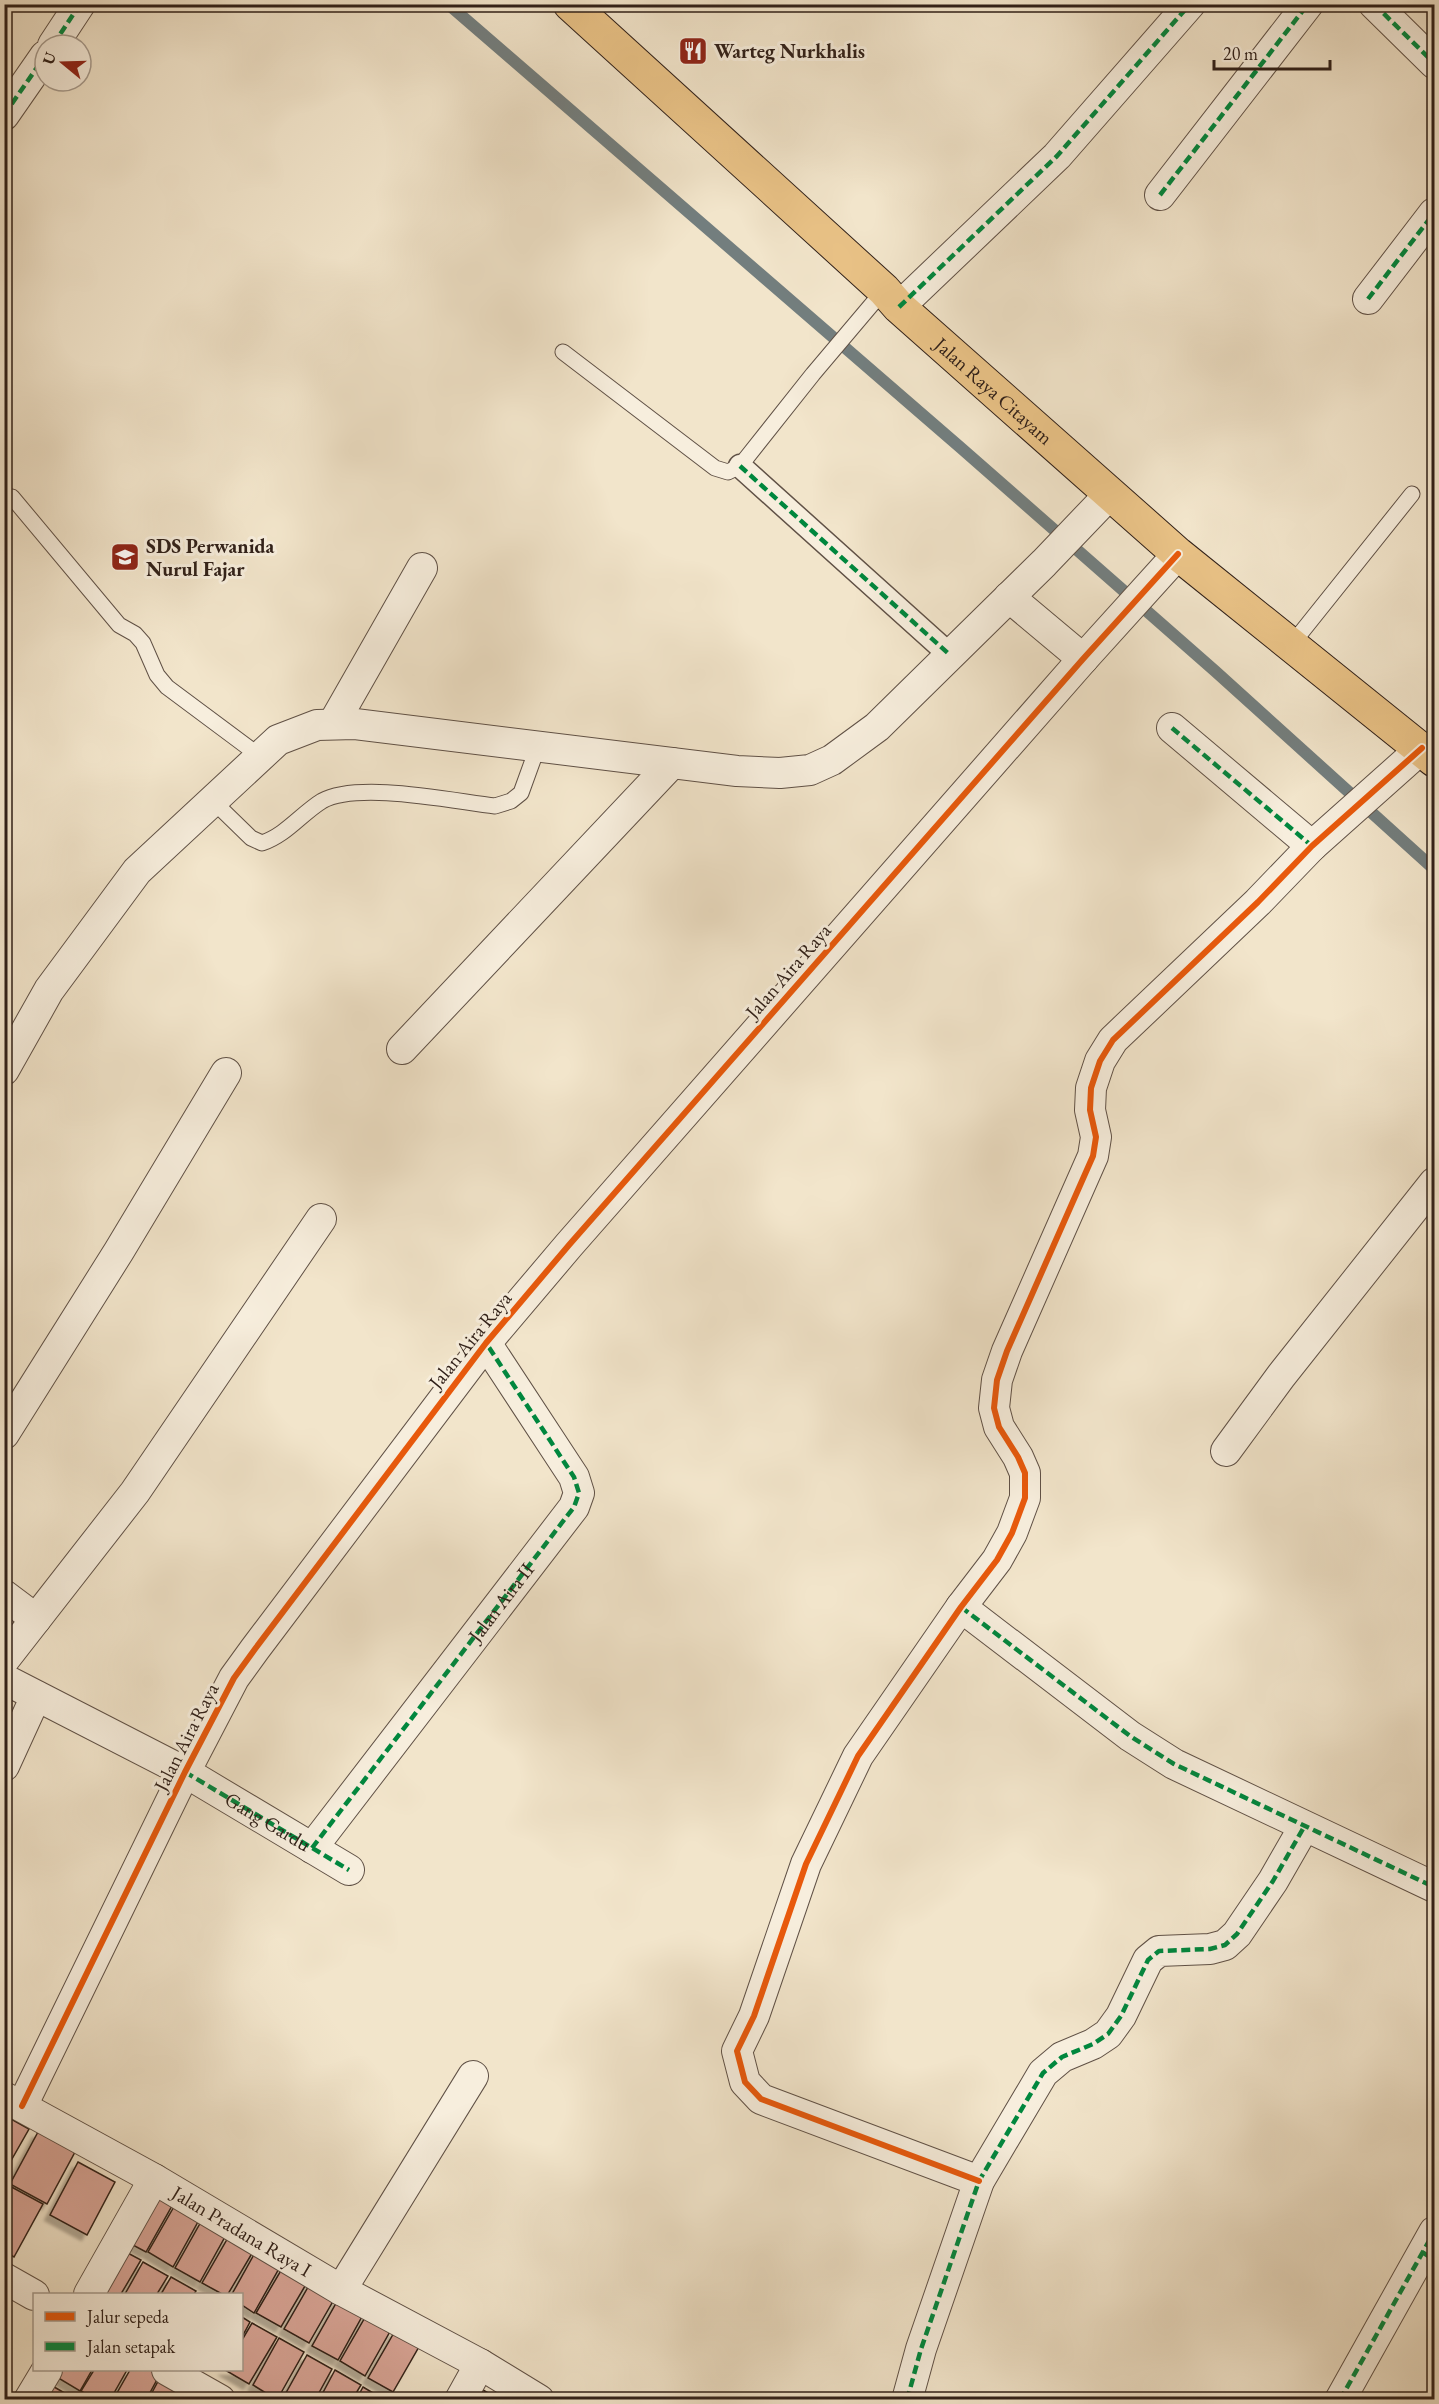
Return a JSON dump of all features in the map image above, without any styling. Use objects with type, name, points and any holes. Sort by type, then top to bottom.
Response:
[{"type":"main road","name":"Jalan Raya Citayam","points":[[570,4],[883,303],[1104,502],[1169,565],[1292,644],[1428,754]]},
{"type":"street","points":[[61,33],[80,4]]},
{"type":"street","points":[[883,303],[1057,156],[1190,4]]},
{"type":"street","points":[[1160,195],[1308,4]]},
{"type":"street","points":[[1374,4],[1434,63]]},
{"type":"street","points":[[4,116],[33,74]]},
{"type":"street","points":[[1368,299],[1434,213]]},
{"type":"street","points":[[740,466],[950,655]]},
{"type":"street","points":[[4,1070],[49,990],[137,871],[279,740],[317,725],[355,724],[672,763],[780,773],[810,770],[832,760],[877,727],[1104,502]]},
{"type":"street","name":"Jalan Aira Raya","points":[[13,2101],[234,1678],[486,1343],[569,1245],[1084,658],[1169,565]]},
{"type":"street","points":[[333,724],[422,568]]},
{"type":"street","points":[[1009,597],[1084,658]]},
{"type":"street","points":[[1172,728],[1317,842]]},
{"type":"street","points":[[979,2181],[761,2099],[745,2082],[737,2051],[754,2016],[806,1864],[842,1784],[858,1756],[961,1607],[997,1560],[1012,1533],[1025,1498],[1025,1473],[999,1427],[994,1408],[997,1380],[1006,1351],[1093,1156],[1096,1137],[1090,1110],[1091,1088],[1100,1061],[1113,1040],[1258,902],[1317,842],[1384,783],[1428,754]]},
{"type":"street","points":[[402,1049],[672,763]]},
{"type":"street","points":[[4,1434],[120,1251],[226,1072]]},
{"type":"street","points":[[1226,1451],[1281,1376],[1434,1183]]},
{"type":"street","points":[[4,1660],[135,1492],[321,1219]]},
{"type":"street","name":"Jalan Aira II","points":[[312,1848],[574,1507],[579,1493],[574,1478],[486,1343]]},
{"type":"street","points":[[4,1595],[36,1619]]},
{"type":"street","points":[[961,1607],[1130,1736],[1174,1764],[1434,1887]]},
{"type":"street","name":"Gang Gardu","points":[[4,1679],[185,1772],[349,1870]]},
{"type":"street","points":[[4,1766],[36,1696]]},
{"type":"street","points":[[907,2400],[921,2349],[979,2181],[1043,2073],[1062,2057],[1093,2044],[1108,2034],[1121,2016],[1148,1960],[1159,1951],[1210,1949],[1225,1946],[1237,1934],[1273,1881],[1304,1827]]},
{"type":"street","points":[[341,2290],[473,2076]]},
{"type":"street","name":"Jalan Pradana Raya I","points":[[13,2101],[154,2179],[341,2290],[480,2364],[539,2400]]},
{"type":"street","points":[[90,2293],[154,2179]]},
{"type":"street","points":[[1340,2400],[1430,2248]]},
{"type":"street","points":[[4,2278],[33,2294]]},
{"type":"street","points":[[460,2400],[480,2364]]},
{"type":"street","points":[[29,2400],[45,2371]]},
{"type":"street","points":[[169,2371],[220,2400]]},
{"type":"lane","points":[[562,352],[715,468],[728,472],[740,466],[813,374],[883,303]]},
{"type":"lane","points":[[1292,644],[1412,494]]},
{"type":"lane","points":[[12,497],[119,625],[135,634],[144,643],[157,675],[167,687],[261,757]]},
{"type":"lane","points":[[213,801],[251,838],[262,843],[274,839],[322,801],[341,794],[370,791],[495,806],[511,801],[521,793],[538,746]]},
{"type":"building","points":[[4,2115],[29,2129],[4,2173]]},
{"type":"building","points":[[38,2132],[75,2152],[47,2204],[10,2184]]},
{"type":"building","points":[[78,2162],[115,2182],[87,2235],[50,2215]]},
{"type":"building","points":[[6,2184],[43,2204],[14,2257],[4,2251]]},
{"type":"building","points":[[156,2196],[173,2204],[146,2252],[129,2243]]},
{"type":"building","points":[[175,2205],[199,2220],[173,2267],[148,2252]]},
{"type":"building","points":[[202,2220],[226,2235],[200,2282],[175,2268]]},
{"type":"building","points":[[229,2236],[254,2250],[229,2293],[220,2293],[202,2283]]},
{"type":"building","points":[[124,2251],[141,2260],[122,2293],[100,2293]]},
{"type":"building","points":[[256,2251],[281,2265],[254,2313],[243,2306],[243,2293],[233,2293]]},
{"type":"building","points":[[143,2262],[168,2276],[158,2293],[126,2293]]},
{"type":"building","points":[[283,2267],[308,2281],[281,2327],[256,2313]]},
{"type":"building","points":[[171,2277],[196,2291],[195,2293],[162,2293]]},
{"type":"building","points":[[311,2282],[336,2296],[309,2343],[284,2329]]},
{"type":"building","points":[[339,2298],[364,2313],[338,2360],[312,2346]]},
{"type":"building","points":[[367,2314],[392,2328],[365,2376],[340,2361]]},
{"type":"building","points":[[243,2318],[250,2322],[243,2335]]},
{"type":"building","points":[[252,2323],[277,2337],[249,2384],[227,2371],[243,2371],[243,2338]]},
{"type":"building","points":[[395,2331],[420,2345],[393,2392],[368,2378]]},
{"type":"building","points":[[279,2338],[304,2352],[277,2400],[253,2385]]},
{"type":"building","points":[[307,2355],[332,2369],[315,2400],[282,2400]]},
{"type":"building","points":[[335,2370],[361,2385],[352,2400],[319,2400]]},
{"type":"building","points":[[58,2371],[91,2371],[80,2391],[55,2376]]},
{"type":"building","points":[[93,2371],[126,2371],[110,2400],[96,2400],[81,2391]]},
{"type":"building","points":[[129,2371],[155,2371],[160,2374],[146,2400],[113,2400]]},
{"type":"building","points":[[162,2374],[188,2389],[182,2400],[148,2400]]},
{"type":"building","points":[[49,2384],[75,2399],[41,2400]]},
{"type":"building","points":[[363,2387],[385,2400],[356,2400]]},
{"type":"building","points":[[483,2390],[500,2400],[478,2400]]},
{"type":"waterway","points":[[448,4],[961,448],[1215,671],[1434,869]]},
{"type":"marked path","points":[[61,33],[80,4]]},
{"type":"marked path","points":[[899,307],[1057,156],[1190,4]]},
{"type":"marked path","points":[[1160,195],[1308,4]]},
{"type":"marked path","points":[[1374,4],[1434,63]]},
{"type":"marked path","points":[[4,115],[33,73]]},
{"type":"marked path","points":[[1368,299],[1434,213]]},
{"type":"marked path","points":[[740,466],[950,655]]},
{"type":"marked path","points":[[1172,728],[1312,846]]},
{"type":"marked path","points":[[312,1848],[574,1507],[579,1493],[574,1477],[486,1343]]},
{"type":"marked path","points":[[961,1607],[1130,1736],[1174,1764],[1434,1887]]},
{"type":"marked path","points":[[185,1772],[349,1870]]},
{"type":"marked path","points":[[907,2400],[921,2349],[979,2181],[1043,2073],[1062,2057],[1093,2044],[1108,2034],[1121,2016],[1148,1960],[1159,1951],[1210,1949],[1225,1945],[1237,1934],[1273,1881],[1304,1827]]},
{"type":"marked path","points":[[1340,2400],[1434,2232]]},
{"type":"marked path","points":[[1422,2252],[1434,2260]]},
{"type":"cycle path","points":[[22,2106],[185,1772],[234,1678],[255,1649],[486,1343],[569,1245],[1083,659],[1178,554]]},
{"type":"cycle path","points":[[979,2181],[761,2099],[745,2082],[737,2051],[754,2016],[806,1864],[858,1756],[961,1607],[997,1560],[1012,1533],[1025,1498],[1025,1473],[999,1427],[994,1408],[997,1380],[1007,1351],[1093,1156],[1096,1137],[1090,1110],[1091,1088],[1100,1061],[1113,1040],[1258,902],[1312,846],[1422,748]]},
{"type":"place","name":"Warteg Nurkhalis","points":[[693,51]]},
{"type":"place","name":"SDS Perwanida Nurul Fajar","points":[[125,557]]}]
